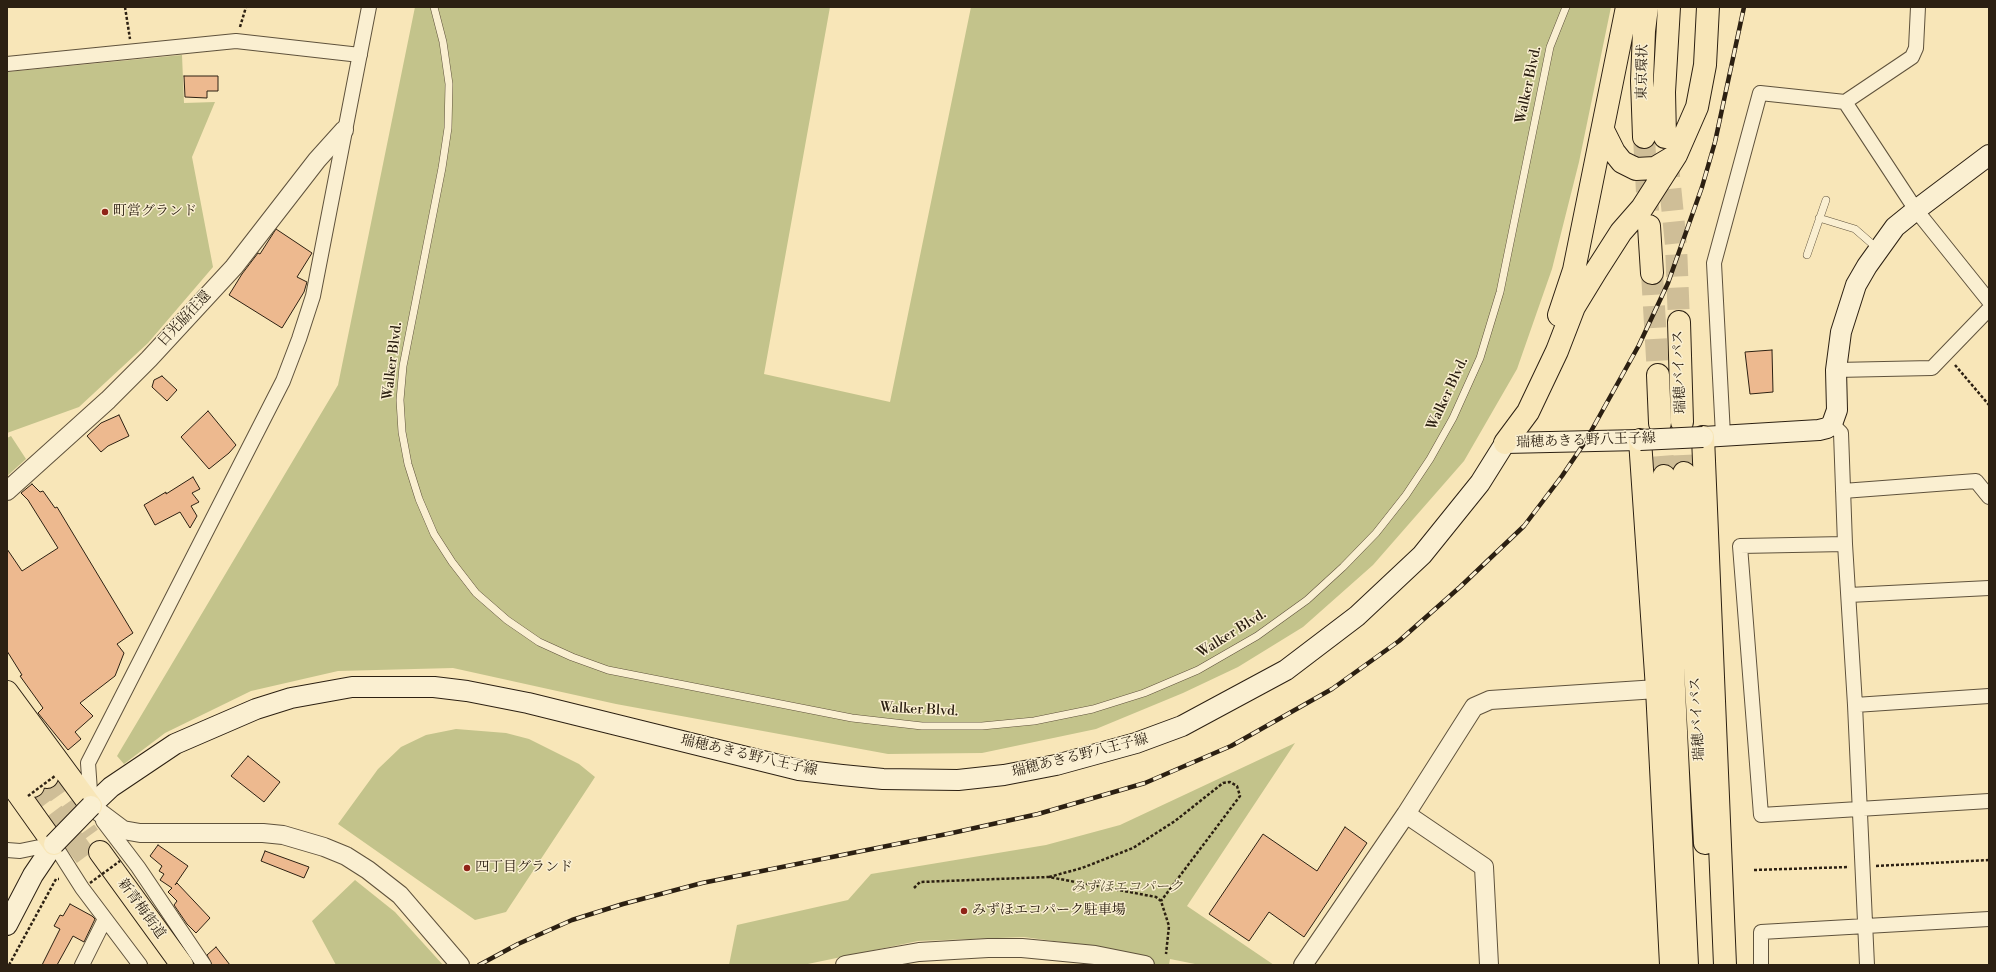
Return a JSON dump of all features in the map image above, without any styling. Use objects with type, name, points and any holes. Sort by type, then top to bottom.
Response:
[{"type":"main road","points":[[1505,444],[1515,415],[1538,370],[1574,270],[1627,7]]},
{"type":"main road","name":"東京環状","points":[[1644,137],[1643,52],[1648,7]]},
{"type":"main road","name":"東京環状","points":[[1669,7],[1664,92],[1671,146]]},
{"type":"main road","points":[[1603,130],[1622,162],[1636,169],[1655,168],[1697,107],[1706,65],[1708,7]]},
{"type":"main road","points":[[1505,444],[1528,412],[1557,350],[1574,307],[1621,232],[1642,208],[1671,146]]},
{"type":"main road","points":[[1832,424],[1837,410],[1836,370],[1841,332],[1846,311],[1856,285],[1878,249],[1896,227],[1989,155]]},
{"type":"main road","points":[[1649,226],[1652,273]]},
{"type":"main road","name":"瑞穂バイパス","points":[[1678,322],[1682,422]]},
{"type":"main road","name":"瑞穂バイパス","points":[[1658,375],[1660,423]]},
{"type":"main road","name":"瑞穂あきる野八王子線","points":[[7,925],[33,876],[54,844],[111,787],[176,744],[256,709],[291,698],[352,687],[434,687],[474,692],[528,703],[799,770],[883,779],[958,780],[1004,775],[1056,765],[1136,743],[1182,726],[1286,670],[1357,616],[1422,555],[1480,483],[1505,444],[1640,440],[1819,430],[1827,428],[1832,424]]},
{"type":"main road","points":[[1713,436],[1725,965]]},
{"type":"main road","points":[[1640,440],[1657,689],[1671,965]]},
{"type":"main road","name":"瑞穂バイパス","points":[[1687,965],[1674,474],[1712,965]]},
{"type":"main road","points":[[7,692],[91,806]]},
{"type":"main road","points":[[7,721],[41,784]]},
{"type":"main road","points":[[7,749],[41,784]]},
{"type":"main road","points":[[7,778],[54,844]]},
{"type":"main road","name":"新青梅街道","points":[[165,965],[94,857],[182,965]]},
{"type":"street","points":[[204,965],[138,867],[91,806],[88,762],[283,381],[299,340],[313,296],[369,7]]},
{"type":"street","points":[[1713,436],[1714,263],[1760,93],[1845,102],[1912,57],[1916,48],[1918,7]]},
{"type":"street","points":[[7,64],[236,41],[360,55]]},
{"type":"street","points":[[1845,102],[1916,210],[1989,301]]},
{"type":"street","name":"日光脇往還","points":[[7,490],[108,400],[149,358],[234,267],[317,160],[344,130]]},
{"type":"street","points":[[1836,370],[1932,368],[1989,309]]},
{"type":"street","points":[[1832,424],[1841,433],[1845,544],[1861,808],[1868,965]]},
{"type":"street","points":[[1843,491],[1976,481],[1989,496]]},
{"type":"street","points":[[1845,544],[1740,546],[1761,815],[1989,801]]},
{"type":"street","points":[[1849,595],[1989,588]]},
{"type":"street","points":[[1303,965],[1406,814],[1474,707],[1490,700],[1657,689]]},
{"type":"street","points":[[1855,705],[1989,696]]},
{"type":"street","points":[[91,806],[123,830],[140,833],[263,833],[301,840],[346,856],[368,870],[400,895],[460,965]]},
{"type":"street","points":[[1406,814],[1484,866],[1489,965]]},
{"type":"street","points":[[7,850],[20,850],[54,844],[82,888],[140,965]]},
{"type":"street","points":[[82,965],[105,919]]},
{"type":"street","points":[[1761,965],[1761,932],[1989,919]]},
{"type":"street","points":[[845,965],[918,952],[988,948],[1072,953],[1145,965]]},
{"type":"lane","name":"Walker Blvd.","points":[[434,7],[444,42],[449,84],[448,128],[442,168],[403,366],[400,400],[402,432],[408,464],[419,499],[434,534],[452,562],[476,593],[507,620],[540,642],[572,657],[608,670],[852,718],[922,726],[982,726],[1034,721],[1078,712],[1144,692],[1198,670],[1257,636],[1307,600],[1343,567],[1376,533],[1406,495],[1430,459],[1453,418],[1480,358],[1500,292],[1550,46],[1566,7]]},
{"type":"lane","points":[[1807,255],[1826,200]]},
{"type":"lane","points":[[1819,218],[1855,229],[1878,249]]},
{"type":"path","points":[[124,7],[132,51]]},
{"type":"path","points":[[236,41],[246,7]]},
{"type":"path","points":[[1946,354],[1989,405]]},
{"type":"path","points":[[1049,877],[1082,868],[1133,848],[1175,821],[1223,783],[1230,782],[1238,786],[1240,796],[1162,901]]},
{"type":"path","points":[[90,883],[120,861]]},
{"type":"path","points":[[914,888],[920,882],[1049,877],[1156,897],[1162,901],[1169,926],[1166,954]]},
{"type":"path","points":[[9,965],[56,879],[62,880]]},
{"type":"green space","points":[[415,7],[830,7],[764,374],[890,402],[971,7],[1611,7],[1579,162],[1552,269],[1517,369],[1464,461],[1373,565],[1303,627],[1238,667],[1183,693],[1096,729],[982,753],[888,754],[616,704],[453,668],[338,671],[251,691],[165,733],[124,764],[117,756],[338,385]]},
{"type":"green space","name":"町営グランド","points":[[182,55],[184,103],[215,102],[192,157],[213,267],[148,343],[79,407],[7,433],[7,72]]},
{"type":"green space","points":[[11,436],[26,459],[7,476],[7,438]]},
{"type":"green space","name":"四丁目グランド","points":[[456,729],[506,733],[529,739],[579,764],[595,777],[506,912],[475,920],[338,824],[378,769],[401,747],[426,735]]},
{"type":"green space","name":"みずほエコパーク","points":[[1295,743],[1187,906],[1274,965],[1200,965],[1170,959],[1169,965],[1110,965],[1112,949],[1024,937],[918,941],[803,965],[729,965],[737,925],[848,900],[871,874],[1046,845],[1120,825]]},
{"type":"green space","points":[[355,880],[395,912],[443,965],[336,965],[312,921]]},
{"type":"building","points":[[184,76],[218,76],[218,91],[207,91],[207,98],[185,97]]},
{"type":"building","points":[[276,229],[312,253],[297,277],[307,282],[304,292],[282,328],[229,295],[242,274],[258,253],[260,254]]},
{"type":"building","points":[[1772,350],[1773,392],[1750,394],[1745,352]]},
{"type":"building","points":[[162,376],[177,390],[167,401],[152,387],[154,380]]},
{"type":"building","points":[[208,411],[236,445],[229,453],[209,469],[181,437]]},
{"type":"building","points":[[119,415],[129,436],[108,446],[101,452],[87,436],[101,423]]},
{"type":"building","points":[[193,477],[200,489],[192,493],[199,502],[191,506],[197,516],[190,528],[180,512],[155,525],[144,505],[166,492],[166,494]]},
{"type":"building","points":[[32,484],[40,492],[43,491],[55,508],[57,507],[133,633],[117,644],[124,653],[115,676],[80,703],[93,716],[75,732],[81,739],[68,750],[38,713],[43,708],[20,676],[22,675],[7,651],[7,549],[22,571],[58,548],[28,500],[21,493]]},
{"type":"building","points":[[248,756],[280,782],[264,802],[231,776]]},
{"type":"building","points":[[1345,827],[1367,843],[1304,937],[1269,912],[1249,941],[1209,914],[1263,834],[1317,871]]},
{"type":"building","points":[[158,845],[188,866],[175,885],[177,883],[210,918],[196,933],[187,924],[174,905],[177,901],[168,892],[172,888],[160,880],[164,874],[159,871],[162,866],[150,856]]},
{"type":"building","points":[[265,851],[309,867],[304,878],[261,861]]},
{"type":"building","points":[[70,904],[95,919],[84,942],[73,936],[57,965],[42,965],[60,929],[54,926],[60,915],[63,916]]},
{"type":"building","points":[[216,947],[230,965],[212,965],[207,955]]},
{"type":"tunnel","points":[[1644,137],[1648,211]]},
{"type":"tunnel","points":[[1667,156],[1676,245],[1679,322]]},
{"type":"tunnel","points":[[1652,273],[1658,375]]},
{"type":"tunnel","points":[[1682,422],[1684,473]]},
{"type":"tunnel","points":[[1660,423],[1664,476]]},
{"type":"tunnel","points":[[47,777],[89,836]]},
{"type":"tunnel","points":[[33,786],[89,861]]},
{"type":"railway","points":[[479,965],[518,944],[572,920],[623,904],[702,883],[952,833],[1038,814],[1145,783],[1231,746],[1332,689],[1399,641],[1460,587],[1524,526],[1562,476],[1585,442],[1639,345],[1668,283],[1702,187],[1715,142],[1744,7]]},
{"type":"place","name":"町営グランド","points":[[105,212]]},
{"type":"place","name":"四丁目グランド","points":[[467,868]]},
{"type":"place","name":"みずほエコパーク駐車場","points":[[964,911]]}]
